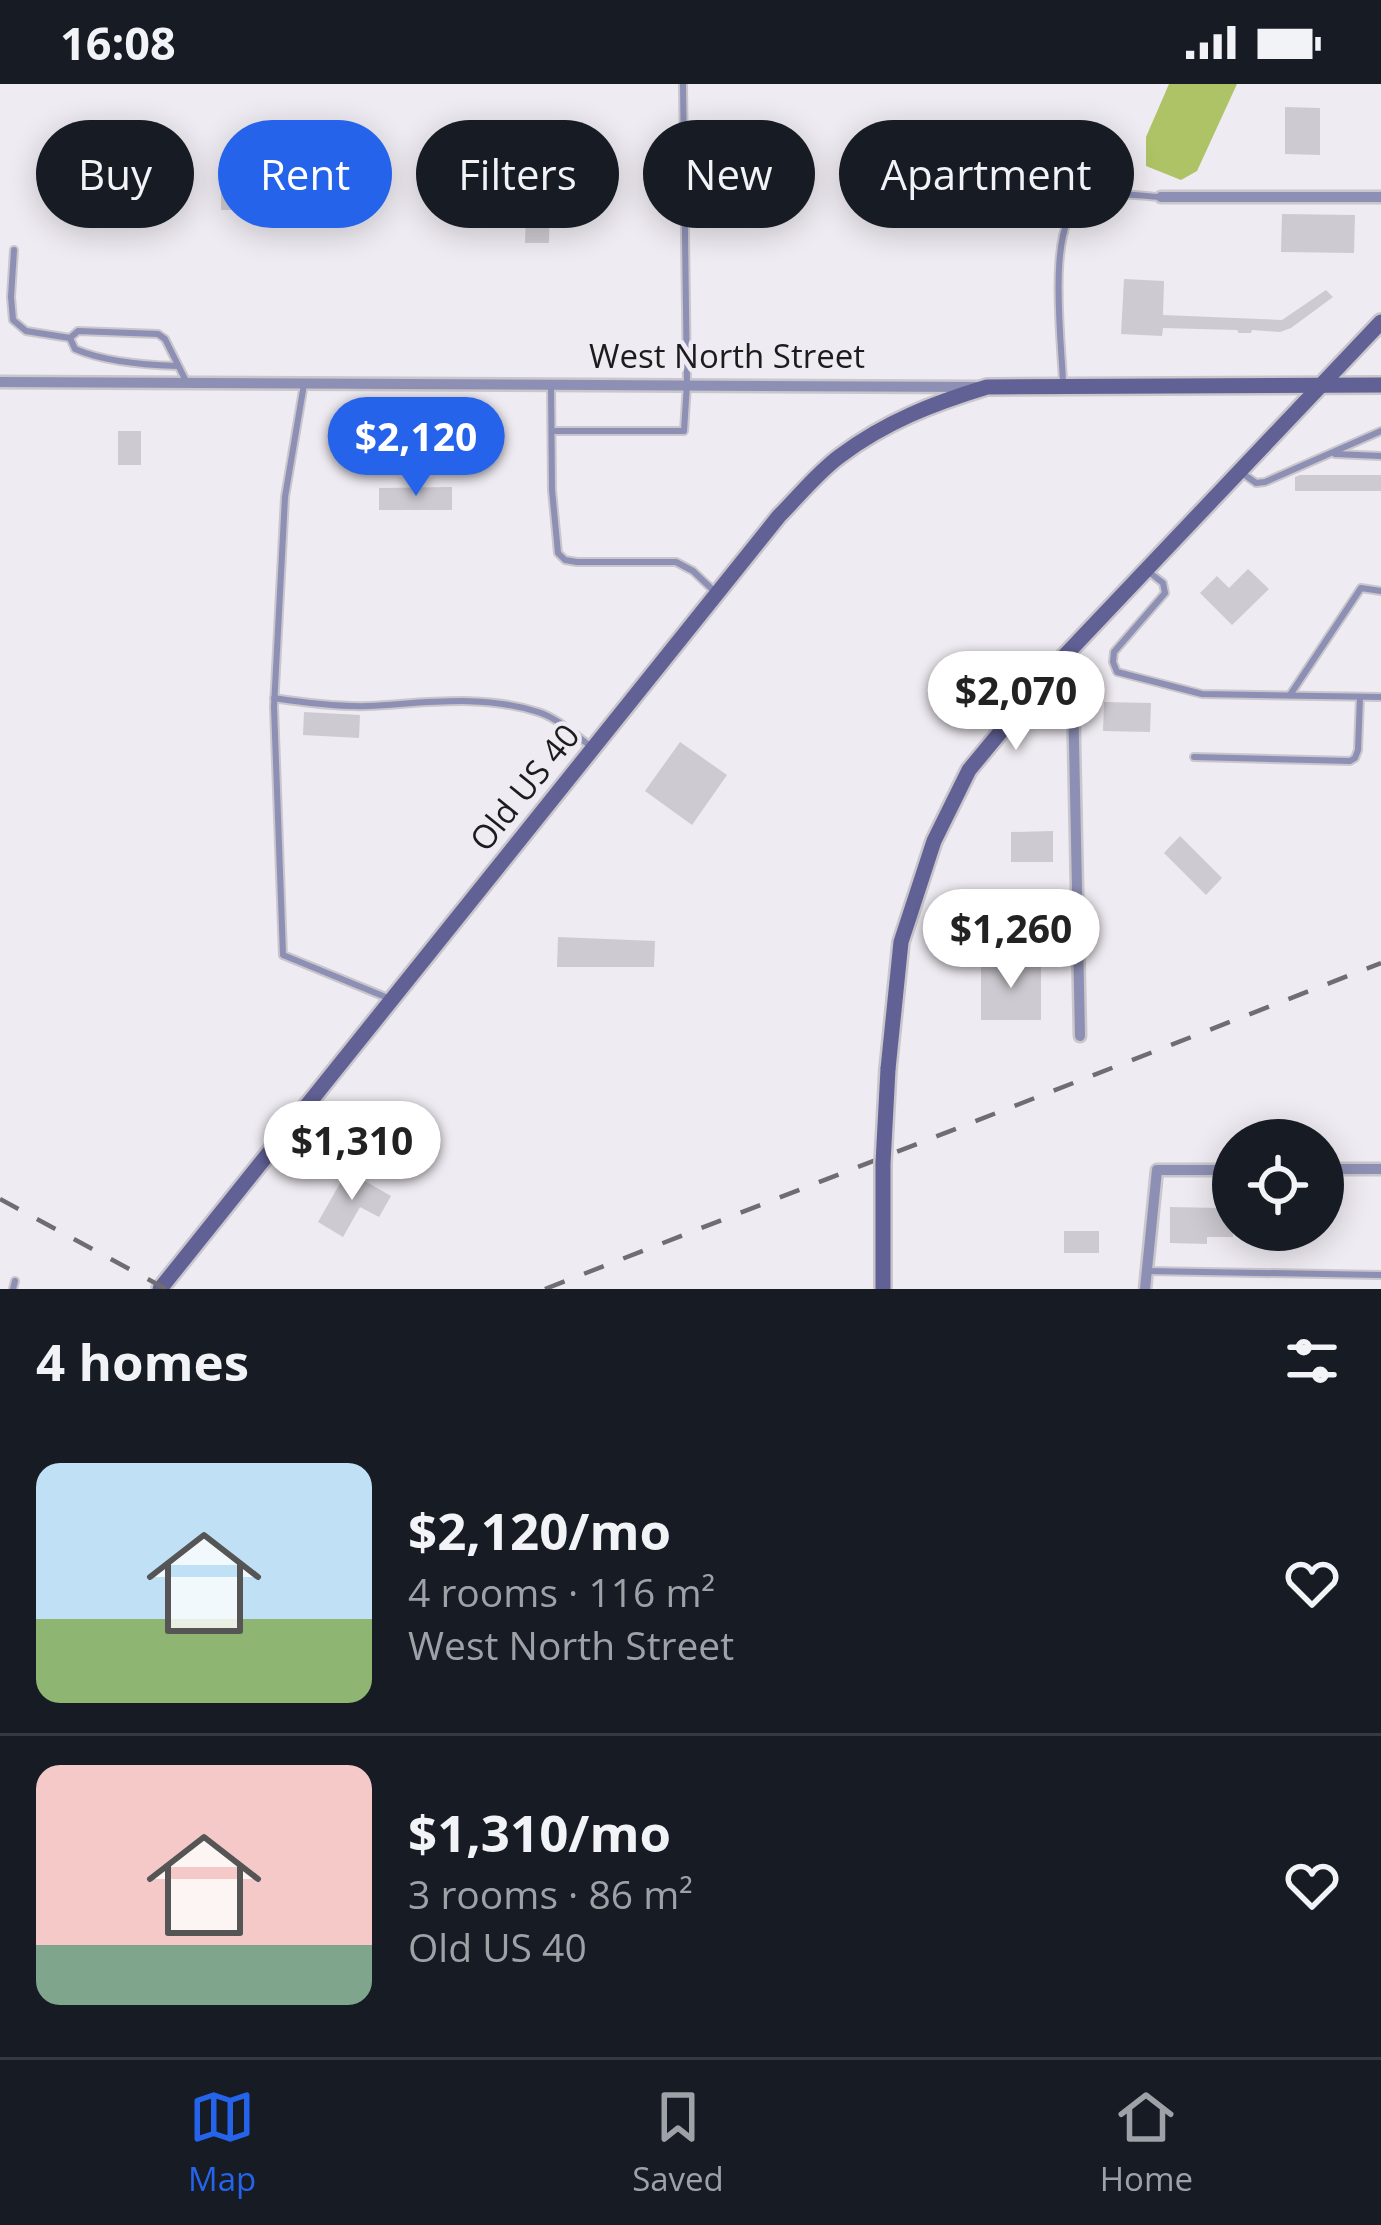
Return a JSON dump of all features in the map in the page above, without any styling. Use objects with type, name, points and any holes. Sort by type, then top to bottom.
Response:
[{"type":"street","points":[[1161,197],[1381,197]]},
{"type":"street","points":[[883,1289],[883,1162],[901,942],[934,841],[969,770],[1055,666],[1381,322]]},
{"type":"street","name":"West North Street","points":[[0,382],[1381,385]]},
{"type":"street","name":"Old US 40","points":[[160,1289],[779,516],[837,458],[890,423],[987,387]]},
{"type":"street","points":[[1055,666],[1072,693],[1080,1036]]},
{"type":"street","points":[[1344,1169],[1381,1169]]},
{"type":"street","points":[[1145,1289],[1156,1170],[1212,1170]]},
{"type":"lane","points":[[551,431],[684,431],[683,84]]},
{"type":"lane","points":[[1063,387],[1060,252],[1072,207],[1088,197],[1161,197]]},
{"type":"lane","points":[[14,250],[13,320],[26,331],[70,338],[78,332],[158,334],[188,384]]},
{"type":"lane","points":[[70,338],[75,349],[86,354],[177,366]]},
{"type":"lane","points":[[304,384],[285,497],[274,698],[284,955],[392,1000]]},
{"type":"lane","points":[[551,384],[558,553],[565,560],[676,562],[694,571],[717,593]]},
{"type":"lane","points":[[1240,471],[1256,483],[1265,482],[1381,431]]},
{"type":"lane","points":[[1331,454],[1381,456]]},
{"type":"lane","points":[[1146,569],[1163,583],[1166,592],[1114,652],[1118,672],[1202,694],[1381,697]]},
{"type":"lane","points":[[1290,695],[1361,588],[1381,591]]},
{"type":"lane","points":[[1194,757],[1350,761],[1358,750],[1360,697]]},
{"type":"lane","points":[[274,698],[363,706],[457,700],[501,704],[543,712],[593,748]]},
{"type":"lane","points":[[1147,1271],[1381,1275]]},
{"type":"green space","points":[[1169,84],[1237,84],[1197,171],[1181,180],[1146,166],[1146,137]]},
{"type":"building","points":[[1285,107],[1320,108],[1320,155],[1285,154]]},
{"type":"building","points":[[1282,214],[1355,215],[1354,253],[1281,252]]},
{"type":"building","points":[[526,228],[549,228],[549,243],[525,243]]},
{"type":"building","points":[[1124,279],[1164,281],[1163,315],[1282,320],[1326,290],[1333,297],[1280,332],[1163,328],[1162,336],[1121,334]]},
{"type":"building","points":[[118,431],[141,431],[141,465],[118,465]]},
{"type":"building","points":[[1381,475],[1381,491],[1295,491],[1295,477]]},
{"type":"building","points":[[452,487],[452,510],[379,510],[379,488]]},
{"type":"building","points":[[1248,569],[1269,589],[1232,625],[1200,593],[1217,576],[1229,588]]},
{"type":"building","points":[[1104,702],[1151,703],[1150,732],[1103,731]]},
{"type":"building","points":[[304,712],[360,715],[359,738],[303,735]]},
{"type":"building","points":[[680,742],[727,775],[692,825],[645,791]]},
{"type":"building","points":[[1053,831],[1053,862],[1011,862],[1011,832]]},
{"type":"building","points":[[1180,836],[1222,878],[1206,895],[1164,853]]},
{"type":"building","points":[[558,937],[655,941],[654,967],[557,967]]},
{"type":"building","points":[[981,961],[1041,962],[1041,1020],[981,1020]]},
{"type":"building","points":[[347,1171],[391,1196],[379,1217],[360,1207],[343,1237],[318,1222]]},
{"type":"building","points":[[1170,1207],[1212,1208],[1212,1237],[1207,1237],[1207,1244],[1170,1243]]},
{"type":"building","points":[[1064,1231],[1099,1231],[1099,1253],[1064,1253]]},
{"type":"railway","points":[[545,1289],[1381,963]]},
{"type":"railway","points":[[0,1199],[166,1289]]}]
